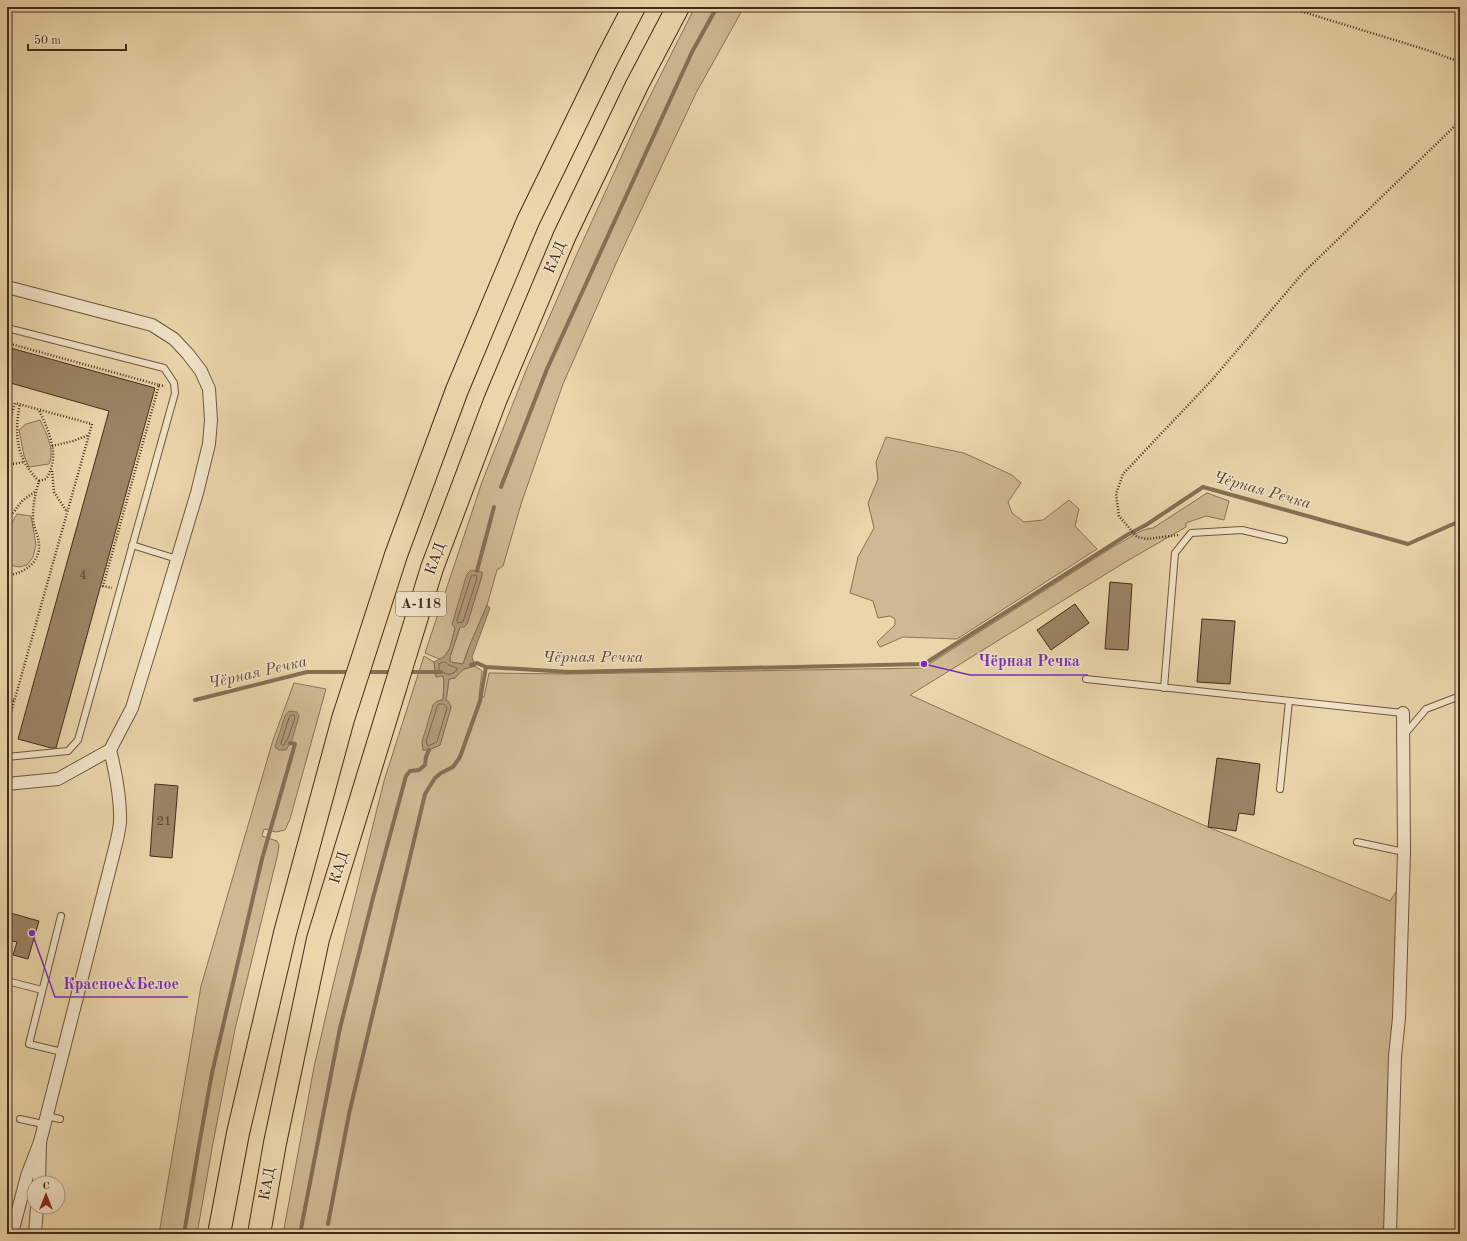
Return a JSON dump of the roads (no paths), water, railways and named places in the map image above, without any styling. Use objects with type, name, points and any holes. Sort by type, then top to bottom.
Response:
[{"type":"highway","name":"А-118","points":[[219,1234],[238,1133],[285,933],[344,719],[396,555],[457,390],[528,221],[634,7]]},
{"type":"highway","name":"КАД","points":[[259,1234],[275,1143],[318,939],[432,568],[496,401],[566,235],[637,85],[678,7]]},
{"type":"street","points":[[7,287],[152,325],[174,339],[201,371],[209,389],[211,420],[209,444],[197,493],[132,708],[110,750],[58,779],[7,784]]},
{"type":"street","points":[[1390,1234],[1395,1056],[1399,1018],[1404,852],[1403,713]]},
{"type":"street","points":[[12,1233],[27,1176],[40,1142],[120,824],[120,802],[117,779],[110,750]]},
{"type":"street","points":[[39,1175],[40,1142]]},
{"type":"street","points":[[34,1234],[36,1215]]},
{"type":"street","points":[[12,1233],[17,1229],[24,1228],[30,1230],[34,1234]]},
{"type":"lane","points":[[7,328],[164,368],[174,383],[175,393],[78,740],[68,751],[7,757]]},
{"type":"lane","points":[[1164,688],[1175,553],[1191,533],[1242,530],[1284,540]]},
{"type":"lane","points":[[132,545],[177,559]]},
{"type":"lane","points":[[1086,679],[1403,713]]},
{"type":"lane","points":[[1403,737],[1426,709],[1460,696]]},
{"type":"lane","points":[[1280,789],[1289,701]]},
{"type":"lane","points":[[1357,842],[1404,852]]},
{"type":"lane","points":[[61,916],[28,1044],[62,1052]]},
{"type":"lane","points":[[7,981],[42,990]]},
{"type":"lane","points":[[20,1119],[60,1119]]},
{"type":"water","points":[[471,570],[482,572],[482,575],[467,624],[464,627],[460,627],[450,657],[450,662],[463,664],[487,605],[490,608],[472,657],[475,666],[464,669],[455,678],[449,679],[446,701],[448,701],[451,707],[440,745],[429,750],[423,750],[422,742],[433,705],[437,701],[443,700],[443,676],[436,677],[434,662],[444,657],[450,648],[455,628],[452,624],[467,574]]},
{"type":"water","points":[[289,711],[297,712],[299,716],[292,740],[286,750],[279,750],[275,747],[285,716]]},
{"type":"waterway","points":[[501,487],[547,369],[692,52],[717,7]]},
{"type":"waterway","name":"Чёрная Речка","points":[[471,665],[477,663],[486,667],[569,672],[924,664],[1127,535],[1146,525],[1203,487],[1408,544],[1460,521]]},
{"type":"waterway","points":[[477,571],[494,507]]},
{"type":"waterway","points":[[328,1224],[349,1114],[425,794],[435,778],[453,767],[460,757],[480,701],[486,667]]},
{"type":"waterway","name":"Чёрная Речка","points":[[195,700],[307,672],[351,672]]},
{"type":"waterway","name":"Чёрная Речка","points":[[365,672],[393,672]]},
{"type":"waterway","name":"Чёрная Речка","points":[[407,672],[441,672]]},
{"type":"waterway","points":[[184,1234],[212,1073],[262,859],[295,744],[290,743]]},
{"type":"waterway","points":[[300,1234],[340,1028],[373,898],[406,776],[410,771],[419,770],[425,765],[429,750]]},
{"type":"place","name":"Чёрная Речка","points":[[924,664]]},
{"type":"place","name":"Красное&Белое","points":[[32,933]]}]
